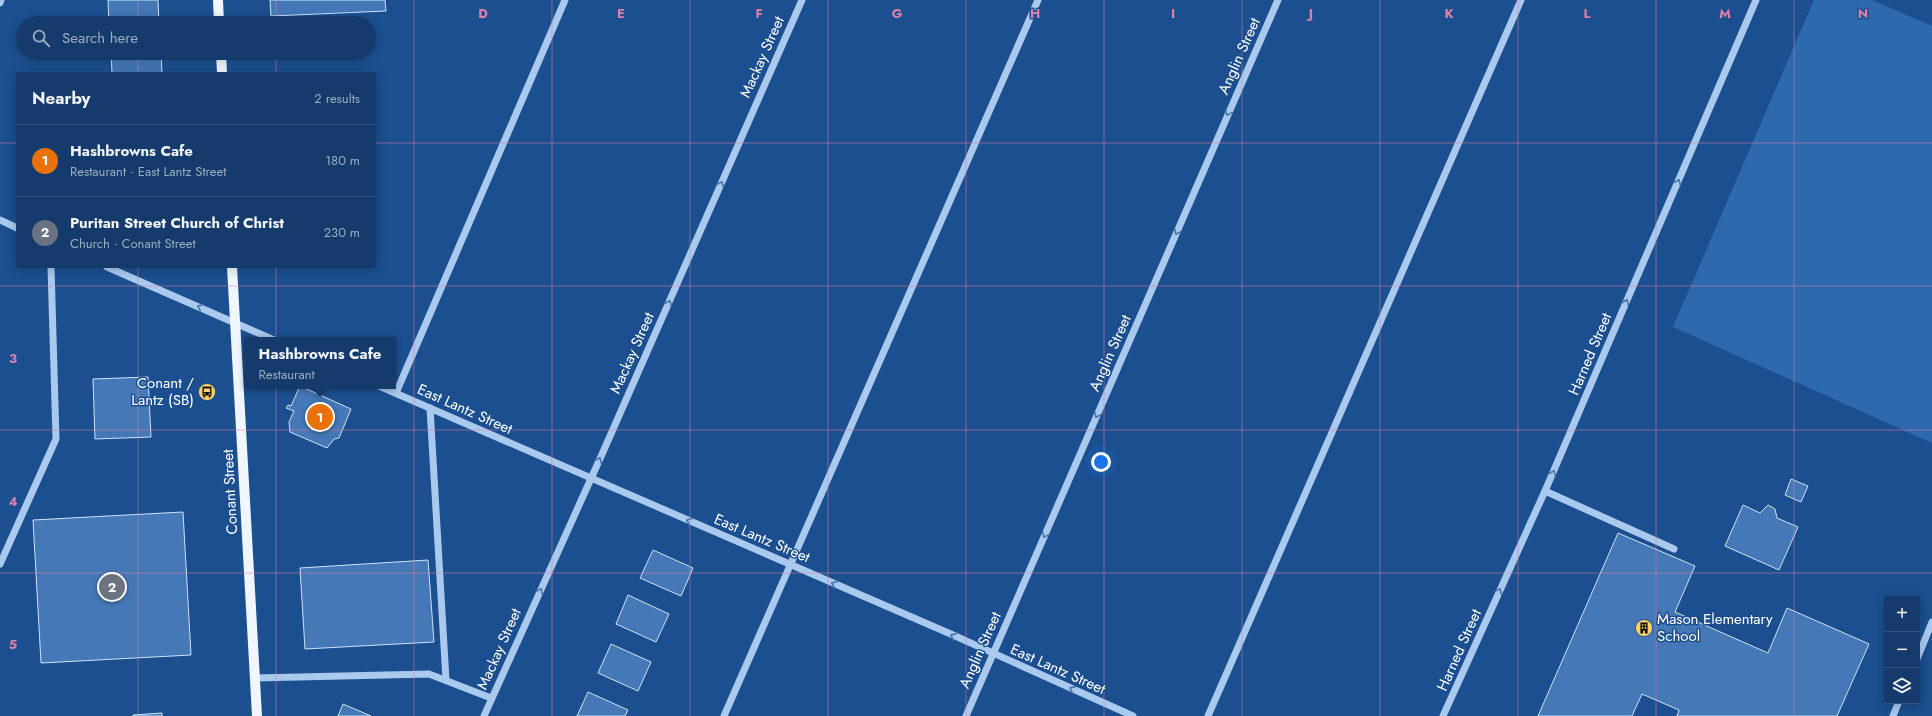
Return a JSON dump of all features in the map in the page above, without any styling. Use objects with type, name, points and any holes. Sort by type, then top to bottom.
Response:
[{"type":"main road","points":[[218,0],[219,16]]},
{"type":"main road","points":[[221,60],[222,72]]},
{"type":"main road","name":"Conant Street","points":[[232,268],[257,716]]},
{"type":"street","points":[[396,393],[565,0]]},
{"type":"street","name":"Mackay Street","points":[[484,716],[802,0]]},
{"type":"street","points":[[724,716],[792,566],[1038,0]]},
{"type":"street","name":"Anglin Street","points":[[966,716],[1278,0]]},
{"type":"street","points":[[1208,716],[1521,0]]},
{"type":"street","name":"Harned Street","points":[[1443,716],[1545,491],[1756,0]]},
{"type":"street","points":[[0,220],[16,228]]},
{"type":"street","points":[[0,564],[56,439],[51,268]]},
{"type":"street","points":[[109,268],[267,337]]},
{"type":"street","name":"East Lantz Street","points":[[386,389],[993,653],[1133,716]]},
{"type":"street","points":[[430,408],[446,680]]},
{"type":"street","points":[[1545,491],[1674,549]]},
{"type":"street","points":[[1920,652],[1932,622]]},
{"type":"street","points":[[255,678],[429,674],[491,698]]},
{"type":"street","points":[[1893,716],[1898,704]]},
{"type":"shaded area","points":[[1814,0],[1872,0],[1932,26],[1932,443],[1673,327]]},
{"type":"building","points":[[108,0],[158,0],[159,16],[109,16]]},
{"type":"building","points":[[270,0],[385,0],[386,11],[271,16]]},
{"type":"building","points":[[111,60],[161,60],[162,72],[112,72]]},
{"type":"building","points":[[148,377],[151,437],[95,439],[93,379]]},
{"type":"building","points":[[299,389],[307,389],[351,409],[339,438],[334,439],[327,448],[290,432],[289,422],[294,411],[286,408],[288,405],[291,406]]},
{"type":"building","points":[[1791,479],[1808,486],[1801,502],[1785,495]]},
{"type":"building","points":[[1743,505],[1760,513],[1768,505],[1775,509],[1777,518],[1798,527],[1779,570],[1725,546]]},
{"type":"building","points":[[183,512],[191,655],[41,663],[33,520]]},
{"type":"building","name":"Mason Elementary School","points":[[1618,533],[1695,566],[1675,612],[1768,653],[1787,608],[1869,644],[1837,716],[1677,716],[1679,710],[1642,694],[1632,716],[1538,716]]},
{"type":"building","points":[[653,550],[693,568],[681,596],[640,578]]},
{"type":"building","points":[[428,560],[434,642],[305,649],[300,568]]},
{"type":"building","points":[[628,595],[669,614],[656,642],[616,624]]},
{"type":"building","points":[[611,644],[651,662],[638,691],[598,673]]},
{"type":"building","points":[[588,692],[628,710],[625,716],[577,716]]},
{"type":"building","points":[[343,704],[371,716],[338,716]]},
{"type":"building","points":[[162,713],[162,716],[133,716],[133,715]]},
{"type":"place","name":"Conant / Lantz (SB)","points":[[207,392]]},
{"type":"place","name":"Hashbrowns Cafe","points":[[320,417]]},
{"type":"place","name":"Puritan Street Church of Christ","points":[[112,587]]},
{"type":"place","name":"Mason Elementary School","points":[[1644,628]]}]
